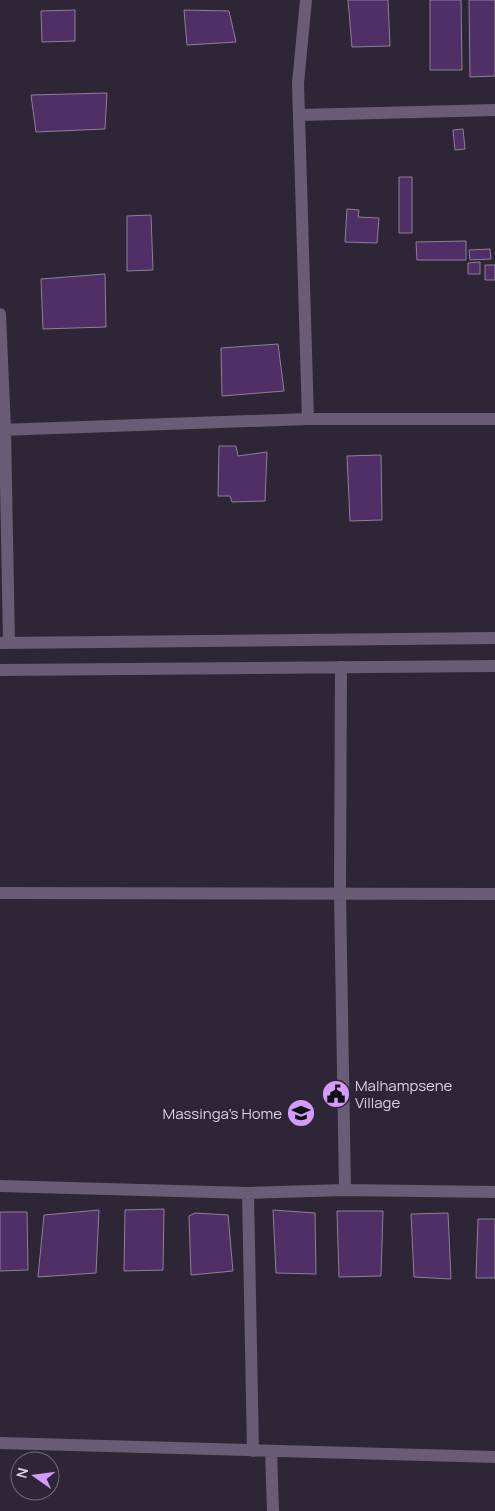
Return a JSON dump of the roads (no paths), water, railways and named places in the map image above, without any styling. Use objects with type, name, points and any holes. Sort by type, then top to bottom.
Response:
[{"type":"street","points":[[306,0],[298,83],[308,419]]},
{"type":"street","points":[[300,116],[495,110]]},
{"type":"street","points":[[0,314],[3,430],[4,643],[495,638]]},
{"type":"street","points":[[3,430],[308,419],[495,419]]},
{"type":"street","points":[[0,670],[495,666]]},
{"type":"street","points":[[341,667],[340,894],[344,1190]]},
{"type":"street","points":[[0,893],[495,894]]},
{"type":"street","points":[[0,1186],[248,1193],[344,1190],[495,1192]]},
{"type":"street","points":[[248,1193],[253,1451]]},
{"type":"street","points":[[0,1443],[495,1457]]},
{"type":"street","points":[[271,1451],[273,1511]]},
{"type":"place","name":"Malhampsene Village","points":[[336,1094]]},
{"type":"place","name":"Massinga's Home","points":[[301,1113]]}]
